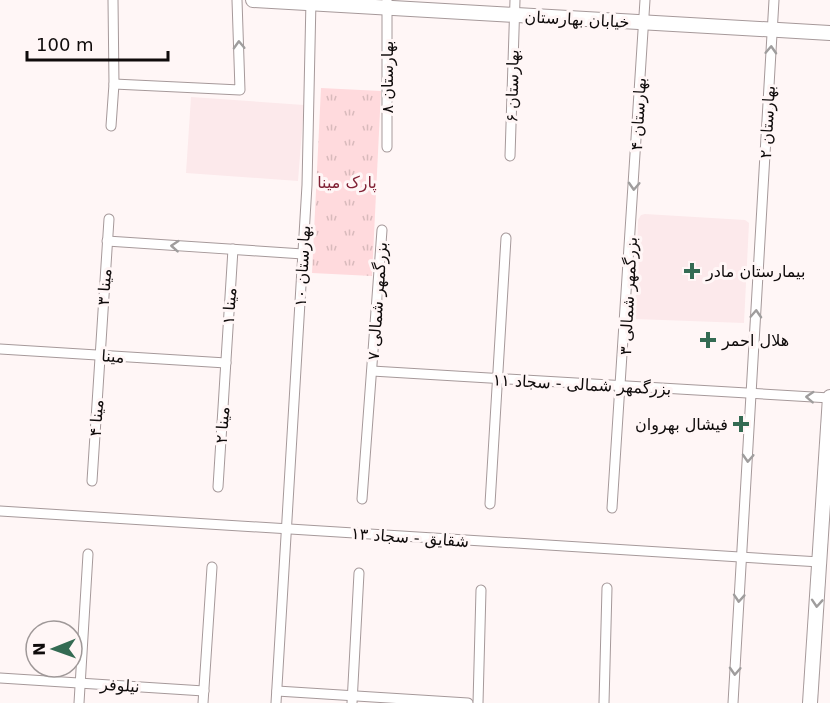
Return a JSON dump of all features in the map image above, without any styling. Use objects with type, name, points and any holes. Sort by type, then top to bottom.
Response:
[{"type":"street","points":[[111,126],[114,84],[113,0]]},
{"type":"street","points":[[114,84],[240,90],[237,0]]},
{"type":"street","name":"خیابان بهارستان","points":[[253,0],[387,4],[513,15],[830,33]]},
{"type":"street","name":"بهارستان ۶","points":[[510,156],[514,0]]},
{"type":"street","name":"بهارستان ۴","points":[[633,205],[645,0]]},
{"type":"street","name":"بهارستان ۲","points":[[733,703],[774,0]]},
{"type":"street","name":"بهارستان ۱۰","points":[[276,703],[307,185],[311,2]]},
{"type":"street","name":"بهارستان ۸","points":[[387,4],[387,147]]},
{"type":"street","name":"بزرگمهر شمالی ۳","points":[[612,508],[633,205]]},
{"type":"street","name":"مینا ۳","points":[[100,355],[109,219]]},
{"type":"street","name":"بزرگمهر شمالی ۷","points":[[362,499],[382,231]]},
{"type":"street","points":[[490,504],[506,238]]},
{"type":"street","points":[[107,241],[303,254]]},
{"type":"street","name":"مینا ۱","points":[[226,363],[233,249]]},
{"type":"street","name":"مینا","points":[[0,349],[226,363]]},
{"type":"street","name":"مینا ۴","points":[[92,481],[100,355]]},
{"type":"street","name":"مینا ۲","points":[[218,487],[226,363]]},
{"type":"street","name":"بزرگمهر شمالی - سجاد ۱۱","points":[[372,371],[830,398]]},
{"type":"street","points":[[810,703],[830,398]]},
{"type":"street","name":"شقایق - سجاد ۱۳","points":[[0,511],[820,562]]},
{"type":"street","points":[[79,703],[88,554]]},
{"type":"street","points":[[203,703],[212,567]]},
{"type":"street","points":[[352,699],[359,573]]},
{"type":"street","points":[[604,703],[607,588]]},
{"type":"street","points":[[477,703],[481,641],[481,590]]},
{"type":"street","name":"نیلوفر","points":[[0,678],[204,691]]},
{"type":"street","points":[[277,691],[352,699],[468,703]]},
{"type":"shaded area","points":[[191,97],[304,105],[298,181],[186,173]]},
{"type":"shaded area","name":"بیمارستان مادر","points":[[641,215],[745,220],[749,223],[744,323],[635,319],[638,220]]},
{"type":"green space","name":"پارک مینا","points":[[321,88],[381,91],[372,276],[312,273]]},
{"type":"place","name":"بیمارستان مادر","points":[[692,271]]},
{"type":"place","name":"هلال احمر","points":[[708,340]]},
{"type":"place","name":"فیشال بهروان","points":[[741,424]]}]
